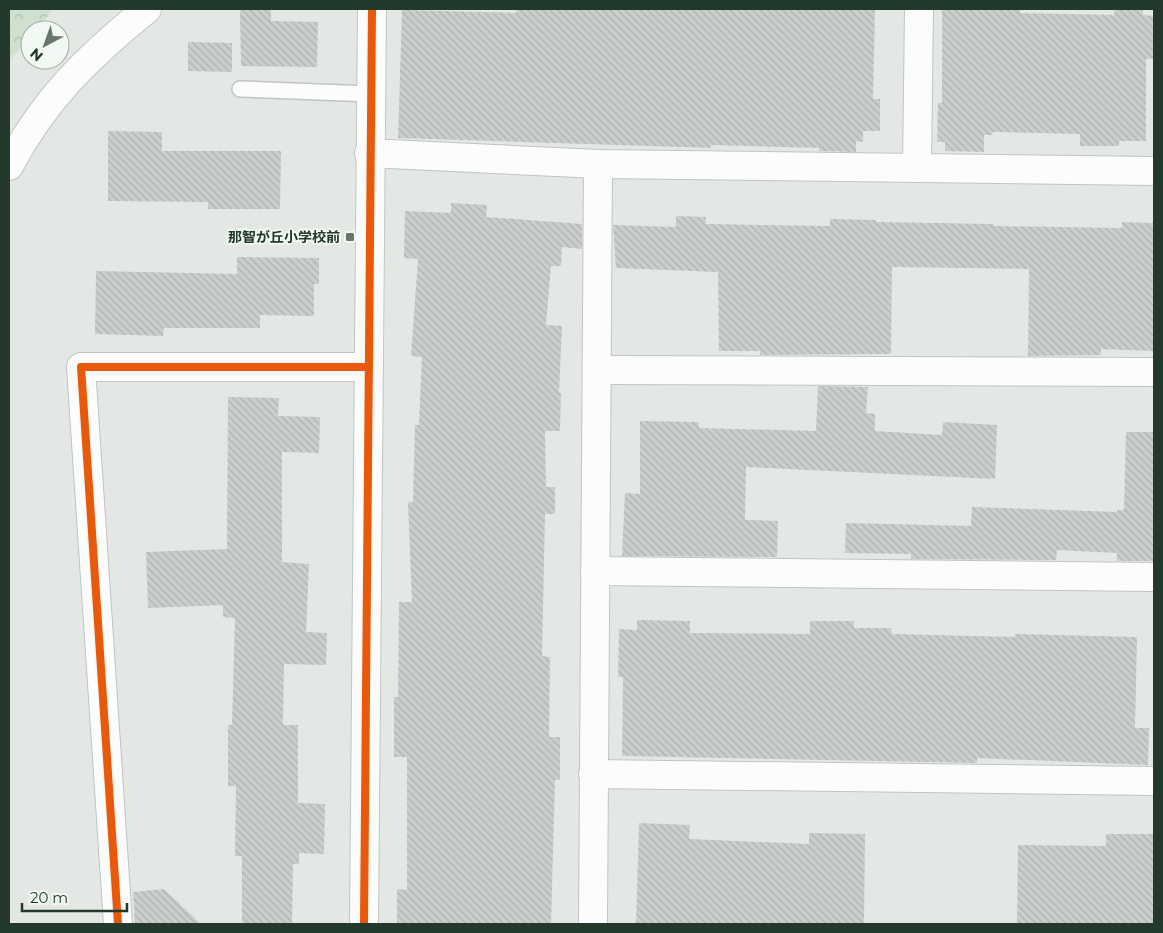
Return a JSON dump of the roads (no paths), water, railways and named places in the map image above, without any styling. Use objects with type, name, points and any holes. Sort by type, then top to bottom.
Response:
[{"type":"street","points":[[9,166],[26,133],[64,83],[108,40],[147,9]]},
{"type":"street","points":[[364,924],[369,153],[372,9]]},
{"type":"street","points":[[916,168],[919,9]]},
{"type":"street","points":[[369,153],[598,164],[1154,171]]},
{"type":"street","points":[[593,924],[598,164]]},
{"type":"street","points":[[118,924],[81,367],[369,366]]},
{"type":"street","points":[[597,370],[1154,372]]},
{"type":"street","points":[[595,571],[1154,577]]},
{"type":"street","points":[[593,774],[1154,781]]},
{"type":"lane","points":[[240,89],[371,94]]},
{"type":"place","name":"那智が丘小学校前","points":[[350,237]]}]
